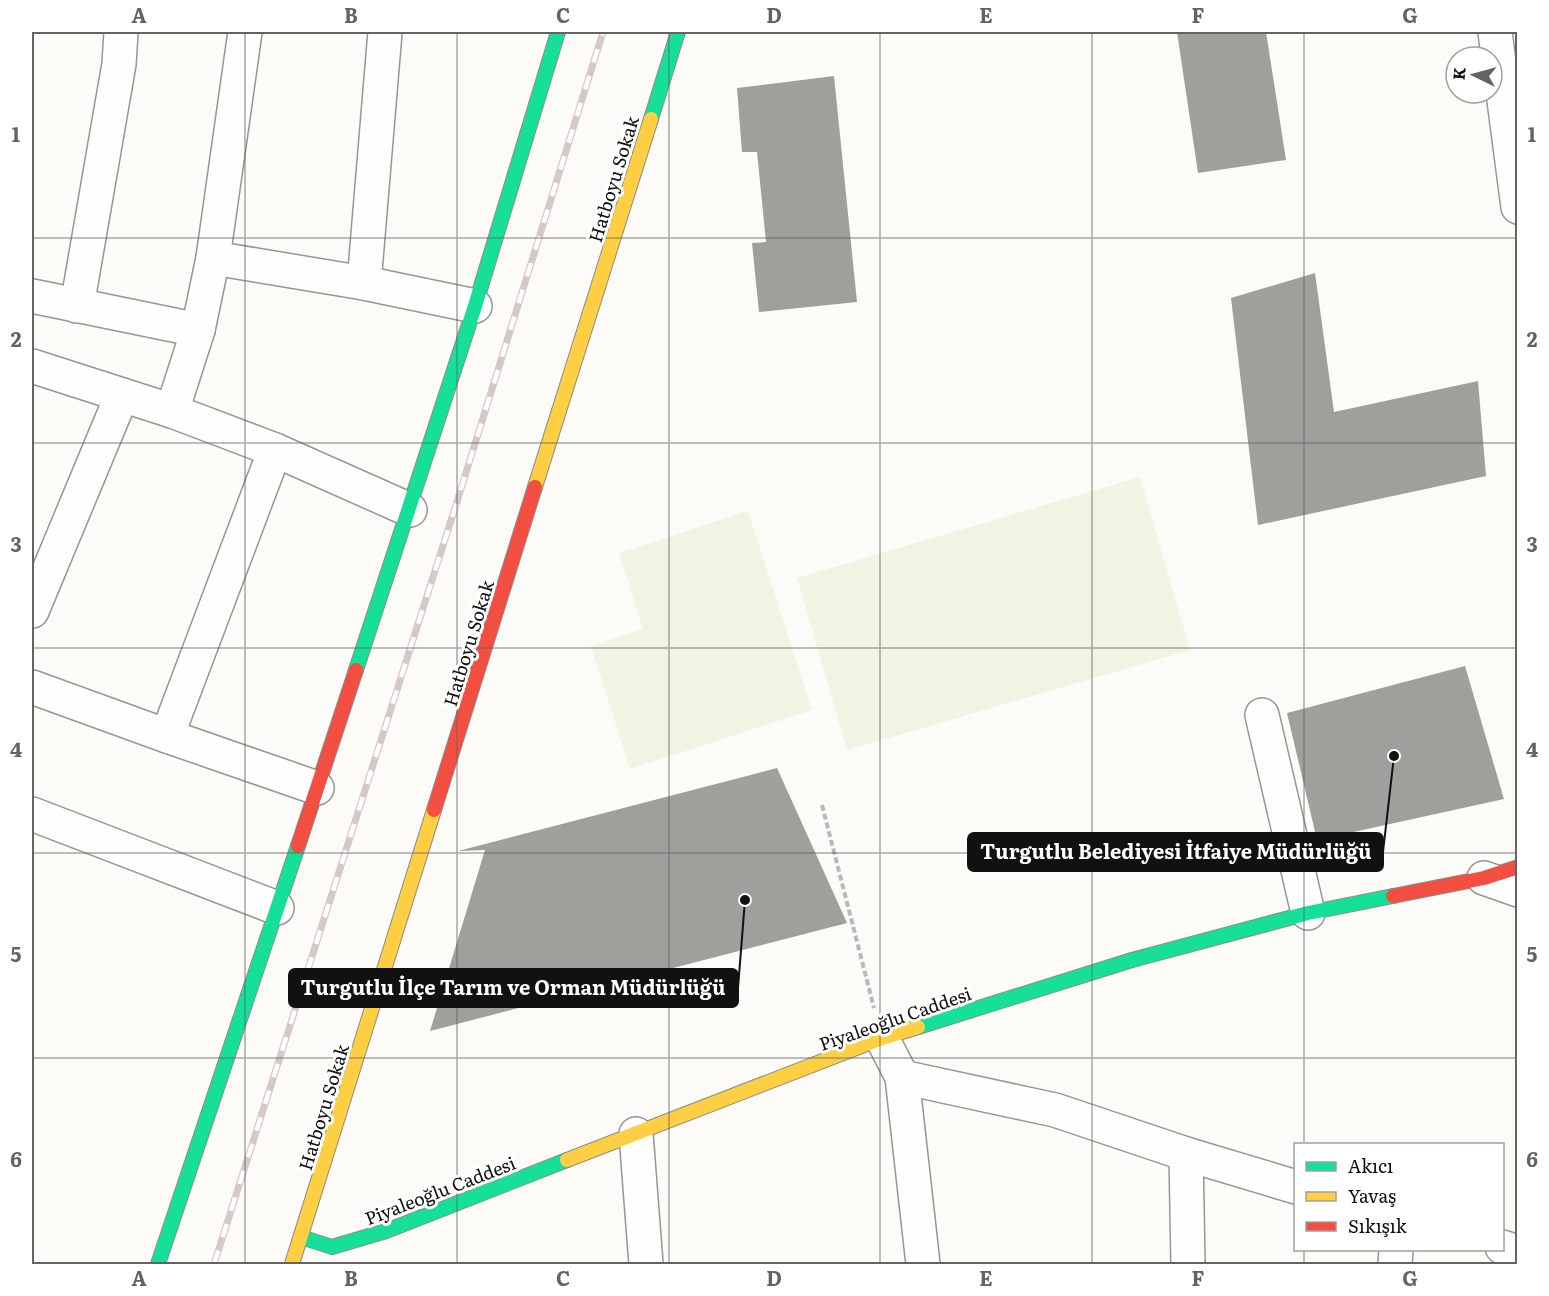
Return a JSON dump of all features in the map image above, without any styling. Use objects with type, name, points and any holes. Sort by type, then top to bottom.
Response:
[{"type":"street","points":[[77,306],[119,64],[121,32]]},
{"type":"street","points":[[172,411],[198,330],[213,258],[245,32]]},
{"type":"street","points":[[364,283],[385,32]]},
{"type":"street","points":[[158,1264],[411,510],[558,32]]},
{"type":"street","name":"Hatboyu Sokak","points":[[292,1264],[678,32]]},
{"type":"street","points":[[1495,32],[1518,207]]},
{"type":"street","points":[[213,258],[364,283],[475,306]]},
{"type":"street","points":[[32,296],[198,330]]},
{"type":"street","points":[[32,366],[172,411],[275,450],[411,510]]},
{"type":"street","points":[[32,611],[122,395]]},
{"type":"street","points":[[167,736],[275,450]]},
{"type":"street","points":[[32,687],[317,788]]},
{"type":"street","points":[[1262,715],[1308,913]]},
{"type":"street","points":[[32,814],[276,908]]},
{"type":"street","name":"Piyaleoğlu Caddesi","points":[[301,1237],[332,1248],[386,1231],[882,1038],[1132,960],[1308,913],[1484,878],[1518,867]]},
{"type":"street","points":[[1484,878],[1518,890]]},
{"type":"street","points":[[882,1038],[902,1077],[923,1264]]},
{"type":"street","points":[[902,1077],[1055,1110],[1186,1154],[1294,1185]]},
{"type":"street","points":[[636,1134],[646,1264]]},
{"type":"street","points":[[1186,1154],[1188,1264]]},
{"type":"path","points":[[822,805],[882,1038]]},
{"type":"green space","points":[[1140,477],[1190,650],[847,750],[797,578]]},
{"type":"green space","points":[[748,511],[812,710],[630,769],[591,646],[643,629],[619,553]]},
{"type":"building","points":[[1177,32],[1266,32],[1286,160],[1198,173]]},
{"type":"building","points":[[834,76],[857,302],[759,312],[752,243],[766,242],[757,152],[742,152],[737,88]]},
{"type":"building","points":[[1315,273],[1334,412],[1478,381],[1486,476],[1258,525],[1231,298]]},
{"type":"building","points":[[1465,666],[1504,799],[1317,840],[1287,713]]},
{"type":"building","points":[[777,768],[847,923],[430,1031],[485,850],[458,851]]},
{"type":"railway","points":[[214,1264],[455,508],[603,32]]},
{"type":"traffic: fast","points":[[356,670],[475,306],[558,32]]},
{"type":"traffic: fast","points":[[651,119],[678,32]]},
{"type":"traffic: fast","points":[[158,1264],[298,846]]},
{"type":"traffic: fast","points":[[918,1027],[1132,960],[1308,913],[1393,896]]},
{"type":"traffic: fast","points":[[301,1237],[332,1247],[386,1231],[567,1160]]},
{"type":"traffic: slow","points":[[535,487],[651,119]]},
{"type":"traffic: slow","points":[[292,1264],[434,810]]},
{"type":"traffic: slow","points":[[567,1160],[882,1038],[918,1027]]},
{"type":"traffic: jam","points":[[434,810],[535,487]]},
{"type":"traffic: jam","points":[[298,846],[356,670]]},
{"type":"traffic: jam","points":[[1393,896],[1484,878],[1518,867]]},
{"type":"place","name":"Turgutlu Belediyesi İtfaiye Müdürlüğü","points":[[1394,756]]},
{"type":"place","name":"Turgutlu İlçe Tarım ve Orman Müdürlüğü","points":[[745,900]]}]
